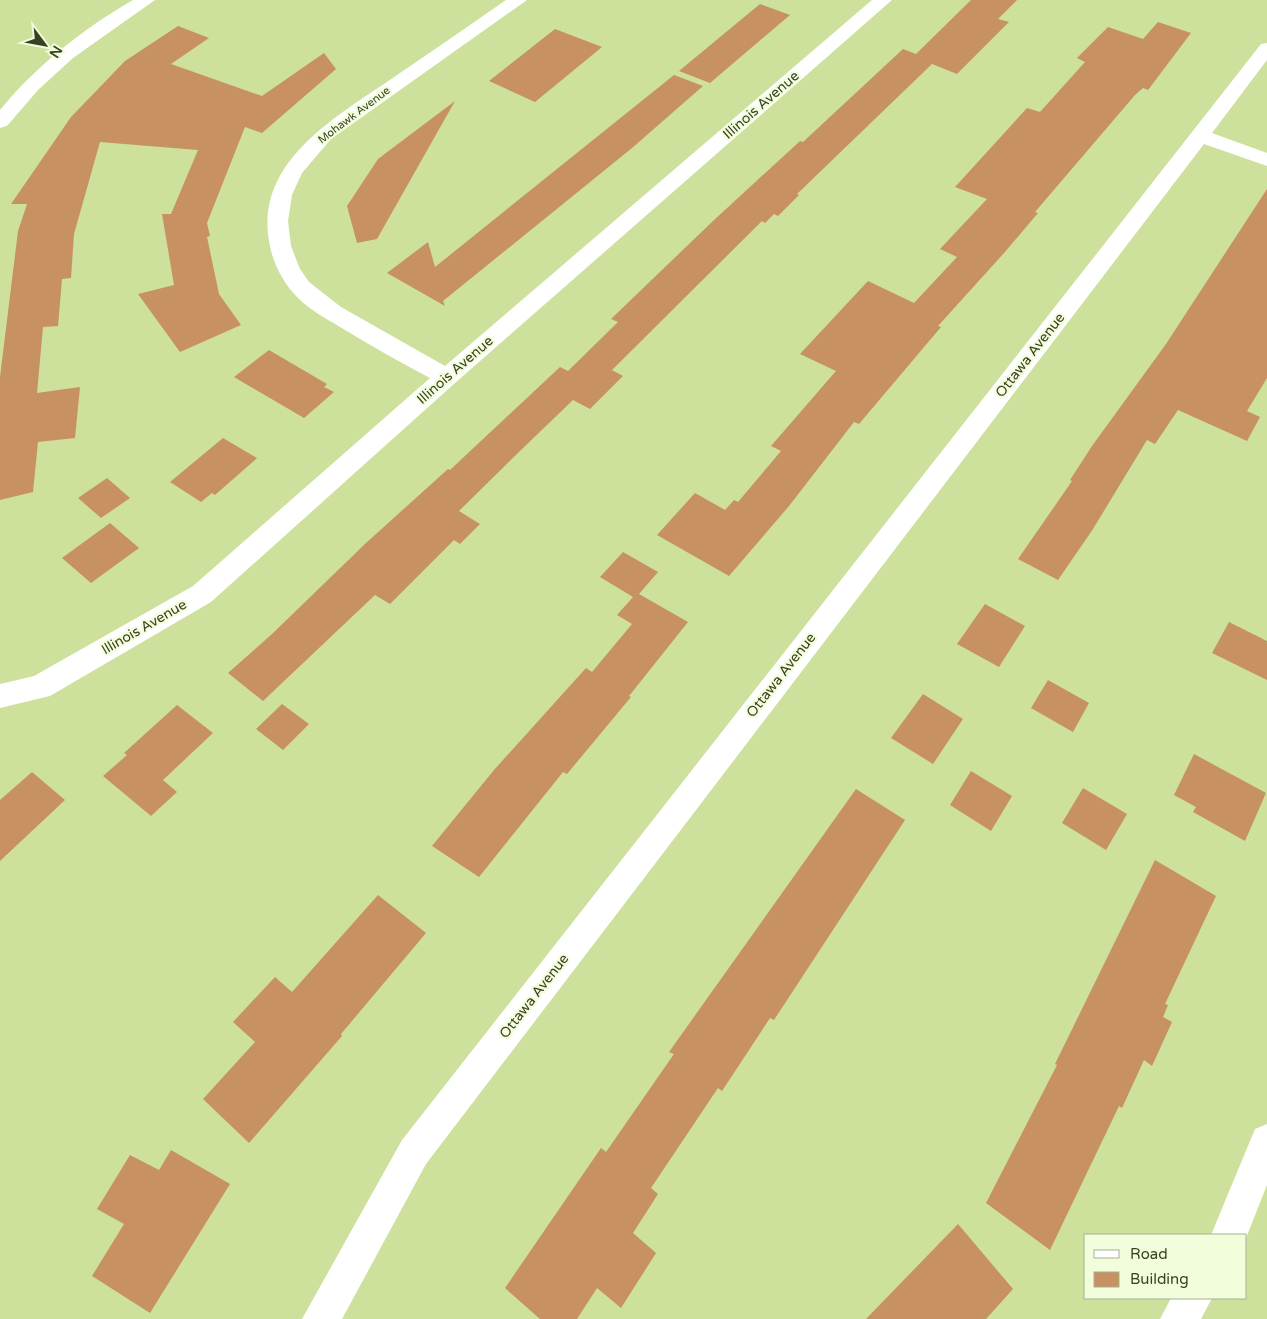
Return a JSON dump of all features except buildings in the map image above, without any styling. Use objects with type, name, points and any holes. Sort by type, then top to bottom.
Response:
[{"type":"street","points":[[0,122],[17,100],[75,46],[146,0]]},
{"type":"street","name":"Mohawk Avenue","points":[[447,377],[394,350],[318,303],[296,282],[283,259],[277,235],[279,210],[286,183],[302,158],[324,136],[518,0]]},
{"type":"street","name":"Illinois Avenue","points":[[0,696],[40,687],[202,594],[447,377],[882,0]]},
{"type":"street","name":"Ottawa Avenue","points":[[321,1319],[414,1152],[849,586],[1201,136],[1267,48]]},
{"type":"street","points":[[1201,136],[1267,160]]},
{"type":"street","points":[[1229,1234],[1267,1141]]},
{"type":"street","points":[[1179,1319],[1192,1299]]}]
